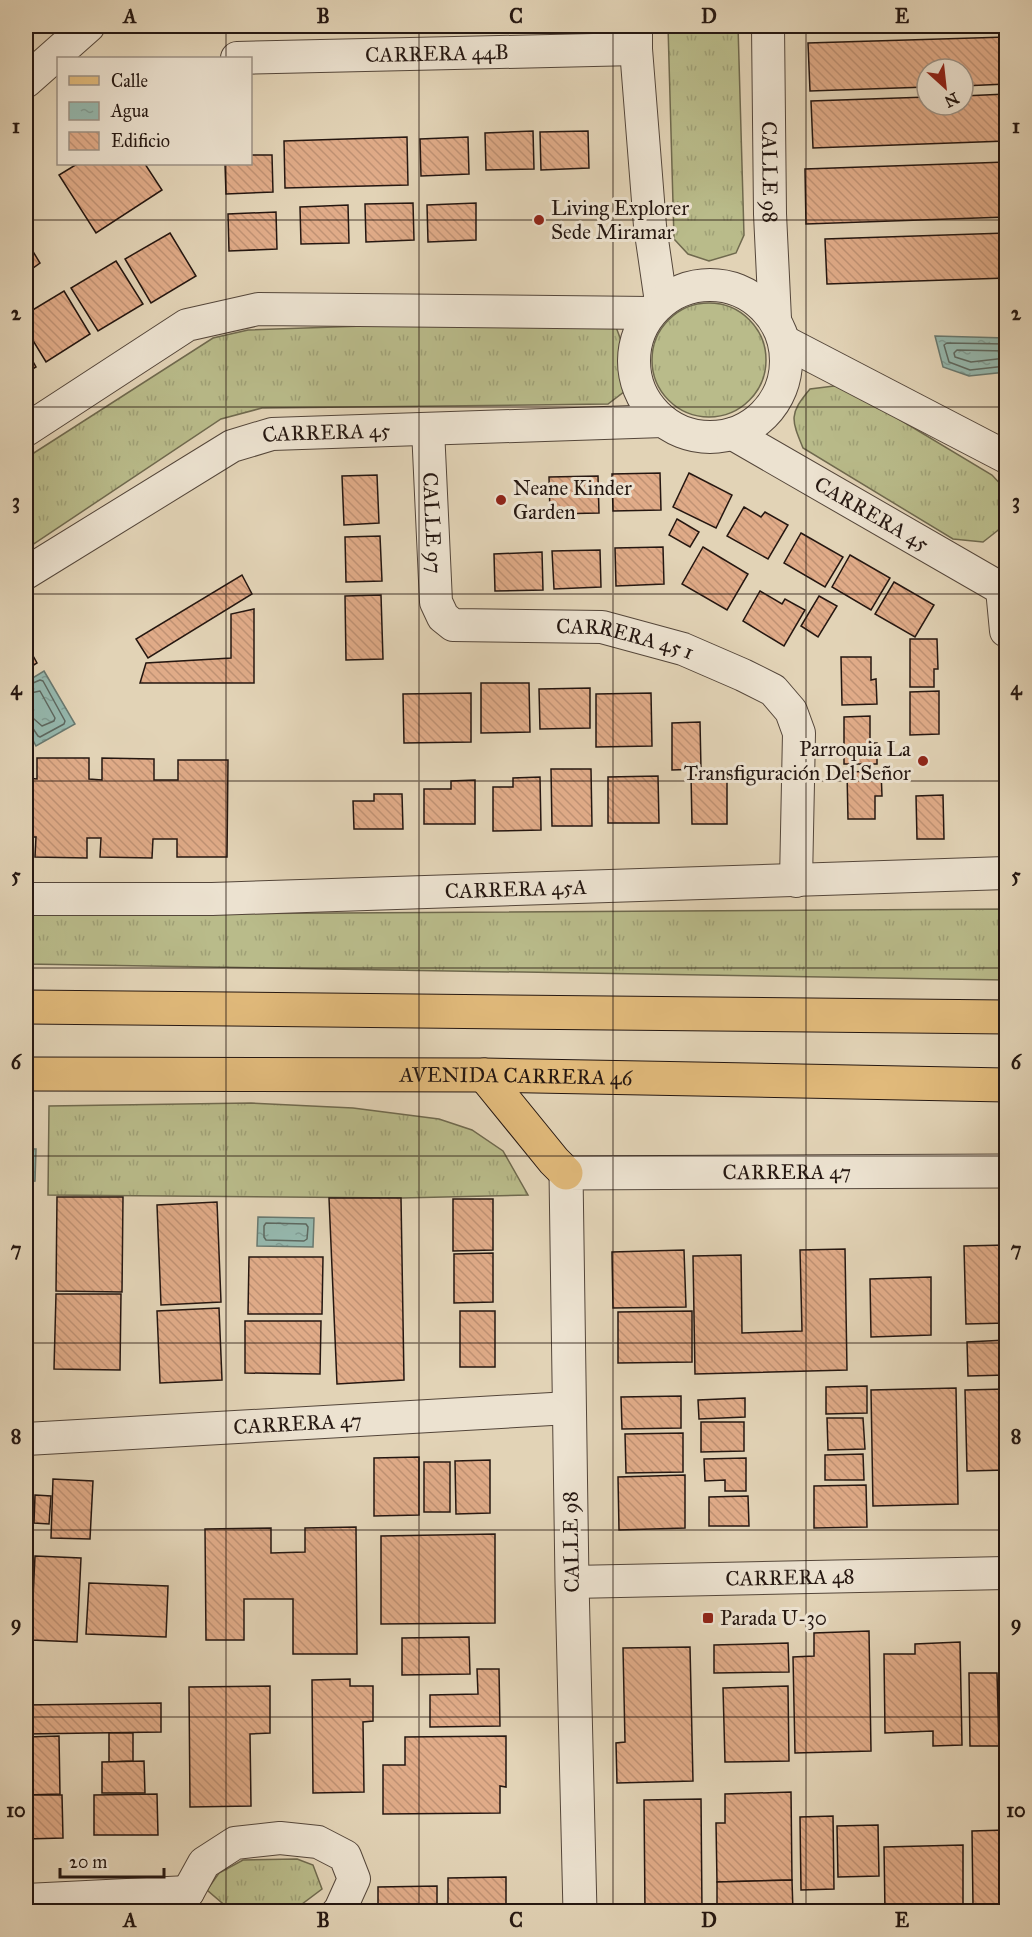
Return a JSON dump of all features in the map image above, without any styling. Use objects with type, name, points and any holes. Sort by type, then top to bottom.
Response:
[{"type":"main road","points":[[26,1007],[1006,1017]]},
{"type":"main road","name":"AVENIDA CARRERA 46","points":[[26,1074],[484,1075],[1006,1085]]},
{"type":"main road","points":[[484,1075],[566,1173]]},
{"type":"street","points":[[26,81],[88,26]]},
{"type":"street","name":"CALLE 98","points":[[768,26],[770,214],[780,331]]},
{"type":"street","points":[[636,37],[656,307]]},
{"type":"street","name":"CARRERA 44B","points":[[252,57],[636,37]]},
{"type":"street","points":[[780,331],[787,365],[782,388],[771,408],[754,424],[733,434],[715,437],[696,436],[679,431],[663,421],[649,407],[639,389],[634,370],[634,350],[640,330],[656,307],[683,290],[709,284],[734,288],[757,300],[780,331],[1006,457]]},
{"type":"street","points":[[26,430],[187,325],[258,309],[656,307]]},
{"type":"street","name":"CARRERA 45","points":[[26,573],[232,446],[272,434],[663,421]]},
{"type":"street","name":"CALLE 97","points":[[428,429],[436,602],[443,617]]},
{"type":"street","name":"CARRERA 45","points":[[733,434],[1004,585]]},
{"type":"street","points":[[1004,585],[1006,631]]},
{"type":"street","name":"CARRERA 45 1","points":[[443,617],[453,625],[602,627],[683,649],[773,690],[791,711],[799,734],[796,881]]},
{"type":"street","name":"CARRERA 45A","points":[[26,899],[212,899],[1006,873]]},
{"type":"street","name":"CARRERA 47","points":[[566,1173],[1006,1171]]},
{"type":"street","name":"CALLE 98","points":[[566,1173],[580,1911]]},
{"type":"street","name":"CARRERA 47","points":[[26,1439],[569,1408]]},
{"type":"street","name":"CARRERA 48","points":[[572,1582],[1006,1573]]},
{"type":"street","points":[[26,1900],[196,1902],[204,1863],[235,1843],[280,1838],[318,1842],[345,1856],[354,1879],[338,1911]]},
{"type":"green space","points":[[668,26],[738,26],[744,235],[736,253],[709,261],[688,254],[674,239]]},
{"type":"green space","points":[[709,303],[731,307],[741,312],[757,328],[762,338],[766,360],[762,382],[757,392],[741,408],[731,413],[709,417],[687,413],[677,408],[661,392],[656,382],[652,360],[656,338],[661,328],[677,312],[687,307]]},
{"type":"green space","points":[[598,318],[616,327],[628,359],[625,391],[608,404],[262,408],[221,419],[26,549],[26,458],[213,338],[248,330]]},
{"type":"green space","points":[[842,385],[992,475],[1006,490],[1006,524],[983,542],[953,539],[803,448],[794,423],[798,405],[810,389]]},
{"type":"green space","points":[[1006,909],[1006,980],[26,964],[26,915]]},
{"type":"green space","points":[[251,1103],[353,1108],[439,1119],[472,1130],[503,1151],[528,1195],[401,1198],[48,1195],[49,1106]]},
{"type":"green space","points":[[297,1859],[313,1865],[322,1889],[302,1904],[267,1908],[228,1908],[207,1890],[219,1873],[243,1860]]},
{"type":"water","points":[[935,336],[1006,338],[1006,372],[969,376],[943,367]]},
{"type":"water","points":[[44,671],[75,724],[36,746],[26,727],[26,682]]},
{"type":"water","points":[[26,1149],[36,1149],[35,1181],[26,1182]]},
{"type":"water","points":[[258,1217],[314,1218],[313,1247],[257,1246]]},
{"type":"building","points":[[1006,37],[1006,84],[975,85],[975,57],[915,57],[915,87],[810,91],[808,43]]},
{"type":"building","points":[[1006,94],[1006,141],[813,148],[811,101],[915,97],[915,117],[975,117],[975,95]]},
{"type":"building","points":[[533,131],[534,169],[486,170],[485,133]]},
{"type":"building","points":[[588,131],[589,168],[541,170],[540,132]]},
{"type":"building","points":[[407,137],[408,185],[285,188],[284,141]]},
{"type":"building","points":[[468,137],[469,174],[421,176],[420,139]]},
{"type":"building","points":[[252,155],[272,155],[273,192],[226,194],[225,165],[252,165]]},
{"type":"building","points":[[1006,162],[1006,217],[806,224],[805,169]]},
{"type":"building","points":[[75,165],[146,165],[162,190],[96,233],[59,175]]},
{"type":"building","points":[[413,203],[414,240],[366,242],[365,204]]},
{"type":"building","points":[[476,203],[476,240],[428,242],[427,205]]},
{"type":"building","points":[[348,205],[349,243],[301,244],[300,207]]},
{"type":"building","points":[[276,212],[277,249],[229,251],[228,214]]},
{"type":"building","points":[[170,233],[196,276],[151,303],[125,259]]},
{"type":"building","points":[[1006,233],[1006,278],[827,284],[825,239]]},
{"type":"building","points":[[26,240],[40,263],[26,273]]},
{"type":"building","points":[[116,261],[143,304],[98,331],[71,288]]},
{"type":"building","points":[[64,291],[90,334],[46,362],[26,329],[26,314]]},
{"type":"building","points":[[26,349],[36,367],[26,373]]},
{"type":"building","points":[[660,473],[661,510],[613,511],[612,474]]},
{"type":"building","points":[[689,473],[732,495],[716,528],[673,507]]},
{"type":"building","points":[[377,475],[379,523],[344,525],[342,476]]},
{"type":"building","points":[[598,476],[599,513],[550,514],[549,477]]},
{"type":"building","points":[[744,507],[761,517],[765,512],[788,525],[768,559],[727,536]]},
{"type":"building","points":[[677,519],[699,532],[690,547],[669,535]]},
{"type":"building","points":[[801,533],[843,557],[825,587],[784,563]]},
{"type":"building","points":[[380,536],[382,581],[346,582],[345,537]]},
{"type":"building","points":[[663,547],[664,584],[616,586],[615,548]]},
{"type":"building","points":[[703,547],[748,574],[727,610],[682,584]]},
{"type":"building","points":[[600,550],[601,587],[554,589],[552,551]]},
{"type":"building","points":[[542,552],[543,590],[495,591],[494,554]]},
{"type":"building","points":[[850,555],[890,578],[871,610],[832,587]]},
{"type":"building","points":[[242,575],[252,594],[148,658],[136,639]]},
{"type":"building","points":[[894,582],[934,605],[915,637],[875,614]]},
{"type":"building","points":[[760,591],[782,604],[785,599],[805,610],[784,646],[743,621]]},
{"type":"building","points":[[381,595],[383,659],[346,660],[345,596]]},
{"type":"building","points":[[819,596],[837,606],[818,637],[801,626]]},
{"type":"building","points":[[254,609],[254,683],[140,683],[146,663],[231,658],[231,614]]},
{"type":"building","points":[[910,639],[937,639],[938,669],[934,669],[934,687],[910,687]]},
{"type":"building","points":[[26,643],[37,663],[26,670]]},
{"type":"building","points":[[841,657],[871,657],[871,680],[876,679],[877,704],[842,705]]},
{"type":"building","points":[[481,683],[529,683],[530,732],[481,733]]},
{"type":"building","points":[[590,688],[590,728],[540,729],[539,689]]},
{"type":"building","points":[[939,691],[939,734],[910,735],[910,692]]},
{"type":"building","points":[[471,693],[471,742],[404,743],[403,694]]},
{"type":"building","points":[[651,693],[652,746],[596,747],[596,694]]},
{"type":"building","points":[[870,716],[870,743],[877,743],[877,764],[844,764],[844,717]]},
{"type":"building","points":[[700,722],[701,769],[672,770],[672,723]]},
{"type":"building","points":[[37,758],[89,758],[89,779],[102,780],[102,758],[154,759],[154,780],[178,780],[178,760],[228,760],[227,857],[177,857],[177,839],[153,839],[152,858],[100,857],[101,838],[87,838],[87,858],[35,857],[36,837],[26,837],[26,778],[37,779]]},
{"type":"building","points":[[551,769],[591,769],[592,826],[552,826]]},
{"type":"building","points":[[881,771],[882,796],[875,796],[875,819],[848,819],[847,772]]},
{"type":"building","points":[[691,775],[727,775],[727,824],[692,824]]},
{"type":"building","points":[[658,776],[659,823],[608,823],[608,777]]},
{"type":"building","points":[[540,777],[541,830],[493,831],[493,787],[513,787],[513,778]]},
{"type":"building","points":[[475,780],[475,824],[424,824],[424,789],[451,789],[451,781]]},
{"type":"building","points":[[374,794],[402,794],[403,829],[354,829],[353,801],[374,801]]},
{"type":"building","points":[[943,795],[944,839],[917,839],[916,796]]},
{"type":"building","points":[[26,1185],[30,1185],[27,1266],[26,1266]]},
{"type":"building","points":[[57,1197],[123,1197],[122,1292],[56,1291]]},
{"type":"building","points":[[329,1198],[401,1198],[404,1380],[337,1384]]},
{"type":"building","points":[[453,1199],[493,1199],[493,1250],[453,1251]]},
{"type":"building","points":[[217,1202],[221,1302],[161,1305],[157,1205]]},
{"type":"building","points":[[1006,1245],[1006,1323],[966,1324],[964,1246]]},
{"type":"building","points":[[845,1249],[847,1370],[695,1374],[693,1256],[741,1255],[742,1333],[802,1331],[800,1250]]},
{"type":"building","points":[[684,1250],[686,1307],[613,1308],[612,1252]]},
{"type":"building","points":[[493,1253],[493,1302],[454,1303],[454,1254]]},
{"type":"building","points":[[249,1257],[323,1257],[322,1314],[248,1314]]},
{"type":"building","points":[[931,1277],[931,1335],[871,1337],[870,1279]]},
{"type":"building","points":[[56,1294],[121,1294],[120,1370],[54,1369]]},
{"type":"building","points":[[26,1300],[30,1301],[27,1376],[26,1376]]},
{"type":"building","points":[[219,1308],[222,1380],[160,1383],[157,1311]]},
{"type":"building","points":[[460,1311],[495,1311],[495,1367],[460,1367]]},
{"type":"building","points":[[692,1311],[692,1362],[618,1363],[618,1312]]},
{"type":"building","points":[[245,1321],[321,1321],[320,1374],[245,1373]]},
{"type":"building","points":[[1006,1340],[1006,1375],[968,1376],[967,1342]]},
{"type":"building","points":[[867,1386],[867,1413],[826,1414],[826,1387]]},
{"type":"building","points":[[956,1388],[958,1504],[873,1506],[871,1390]]},
{"type":"building","points":[[1006,1389],[1006,1470],[967,1471],[965,1390]]},
{"type":"building","points":[[681,1396],[681,1428],[622,1429],[621,1397]]},
{"type":"building","points":[[745,1398],[745,1417],[699,1419],[698,1400]]},
{"type":"building","points":[[827,1418],[863,1418],[865,1449],[828,1450]]},
{"type":"building","points":[[701,1422],[744,1422],[744,1451],[701,1452]]},
{"type":"building","points":[[683,1433],[683,1472],[626,1473],[625,1434]]},
{"type":"building","points":[[863,1454],[864,1480],[825,1480],[825,1455]]},
{"type":"building","points":[[419,1457],[419,1515],[374,1516],[374,1458]]},
{"type":"building","points":[[746,1458],[746,1491],[725,1491],[725,1480],[705,1481],[704,1459]]},
{"type":"building","points":[[490,1460],[490,1513],[456,1514],[455,1461]]},
{"type":"building","points":[[424,1462],[450,1462],[450,1512],[424,1512]]},
{"type":"building","points":[[685,1475],[685,1528],[619,1530],[618,1477]]},
{"type":"building","points":[[53,1479],[93,1481],[90,1539],[51,1538]]},
{"type":"building","points":[[866,1485],[867,1527],[814,1528],[814,1486]]},
{"type":"building","points":[[26,1494],[31,1494],[28,1555],[26,1554]]},
{"type":"building","points":[[35,1495],[51,1496],[49,1524],[34,1523]]},
{"type":"building","points":[[748,1496],[749,1526],[709,1526],[709,1497]]},
{"type":"building","points":[[356,1527],[357,1654],[293,1654],[293,1599],[244,1599],[244,1640],[206,1640],[205,1529],[271,1528],[271,1553],[305,1552],[305,1528]]},
{"type":"building","points":[[495,1534],[495,1623],[381,1624],[381,1536]]},
{"type":"building","points":[[35,1556],[81,1558],[77,1642],[31,1640]]},
{"type":"building","points":[[89,1583],[168,1586],[166,1637],[86,1634]]},
{"type":"building","points":[[869,1631],[871,1751],[795,1753],[793,1657],[814,1656],[814,1633]]},
{"type":"building","points":[[469,1637],[470,1674],[402,1675],[402,1638]]},
{"type":"building","points":[[960,1642],[962,1745],[933,1746],[933,1731],[885,1733],[884,1654],[915,1654],[915,1644]]},
{"type":"building","points":[[788,1643],[789,1672],[714,1673],[714,1645]]},
{"type":"building","points":[[690,1647],[693,1781],[617,1783],[616,1743],[625,1742],[623,1648]]},
{"type":"building","points":[[1003,1665],[1006,1665],[1006,1752],[1004,1753]]},
{"type":"building","points":[[477,1669],[499,1669],[500,1726],[430,1727],[430,1695],[478,1694]]},
{"type":"building","points":[[969,1673],[997,1673],[999,1746],[970,1746]]},
{"type":"building","points":[[350,1679],[350,1686],[373,1686],[373,1721],[363,1722],[364,1792],[313,1793],[312,1680]]},
{"type":"building","points":[[270,1686],[270,1733],[250,1734],[251,1806],[190,1807],[189,1687]]},
{"type":"building","points":[[788,1686],[789,1761],[725,1762],[723,1688]]},
{"type":"building","points":[[161,1703],[161,1732],[26,1734],[26,1705]]},
{"type":"building","points":[[109,1733],[133,1733],[133,1761],[109,1762]]},
{"type":"building","points":[[59,1736],[60,1794],[26,1795],[26,1737]]},
{"type":"building","points":[[506,1736],[506,1787],[500,1786],[500,1813],[383,1814],[383,1765],[405,1765],[405,1737]]},
{"type":"building","points":[[144,1761],[145,1793],[102,1793],[102,1762]]},
{"type":"building","points":[[791,1792],[792,1880],[717,1882],[716,1823],[725,1823],[725,1794]]},
{"type":"building","points":[[157,1794],[158,1835],[94,1835],[94,1795]]},
{"type":"building","points":[[26,1795],[62,1795],[63,1838],[26,1839]]},
{"type":"building","points":[[701,1799],[702,1912],[645,1912],[644,1800]]},
{"type":"building","points":[[833,1816],[834,1889],[801,1890],[800,1817]]},
{"type":"building","points":[[878,1825],[879,1876],[838,1877],[837,1826]]},
{"type":"building","points":[[1006,1830],[1006,1905],[973,1906],[972,1831]]},
{"type":"building","points":[[963,1845],[963,1912],[885,1912],[884,1847]]},
{"type":"building","points":[[506,1877],[506,1912],[448,1912],[448,1878]]},
{"type":"building","points":[[792,1880],[793,1912],[717,1912],[717,1882]]},
{"type":"building","points":[[437,1886],[437,1912],[378,1912],[378,1887]]},
{"type":"place","name":"Living Explorer Sede Miramar","points":[[539,220]]},
{"type":"place","name":"Neane Kinder Garden","points":[[501,500]]},
{"type":"place","name":"Parroquia La Transfiguración Del Señor","points":[[923,761]]},
{"type":"place","name":"Parada U-30","points":[[708,1618]]}]
